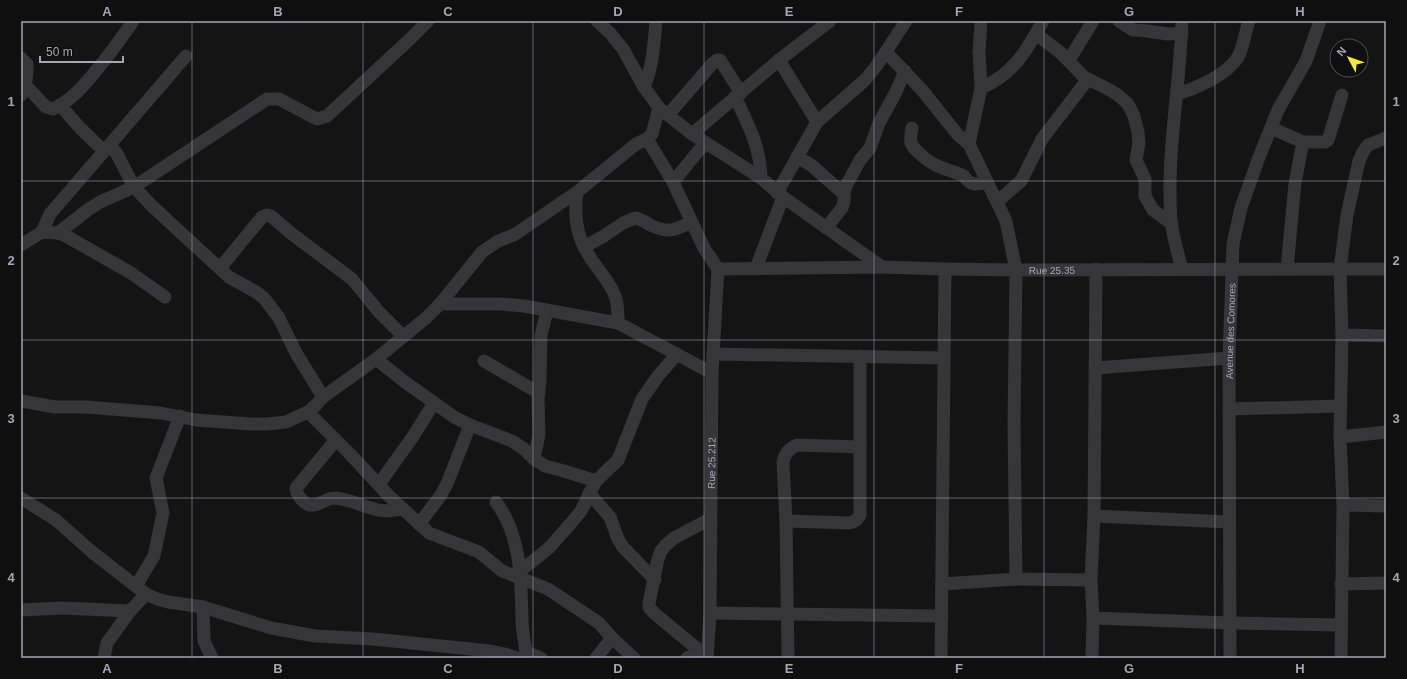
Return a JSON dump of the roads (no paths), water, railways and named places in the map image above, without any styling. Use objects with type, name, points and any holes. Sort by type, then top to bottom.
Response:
[{"type":"street","points":[[21,58],[27,64],[23,91],[46,107],[53,109],[85,84],[122,38],[133,21]]},
{"type":"street","points":[[58,233],[89,209],[100,202],[134,186],[267,99],[279,99],[317,119],[328,116],[404,46],[428,21]]},
{"type":"street","points":[[596,21],[610,33],[623,49],[644,87],[664,112],[705,143],[761,178],[780,195],[882,266]]},
{"type":"street","points":[[644,87],[652,62],[656,21]]},
{"type":"street","points":[[756,268],[780,195],[817,122],[865,80],[886,52],[906,21]]},
{"type":"street","points":[[969,144],[981,88],[979,52],[981,21]]},
{"type":"street","points":[[981,88],[995,82],[1006,74],[1018,61],[1030,44],[1043,21]]},
{"type":"street","points":[[1069,60],[1093,21]]},
{"type":"street","points":[[1118,21],[1133,30],[1168,34],[1182,27]]},
{"type":"street","points":[[1177,94],[1191,90],[1212,79],[1233,63],[1241,50],[1249,21]]},
{"type":"street","name":"Avenue des Comores","points":[[1230,658],[1229,358],[1233,244],[1241,208],[1278,110],[1306,61],[1320,21]]},
{"type":"street","points":[[692,134],[822,23]]},
{"type":"street","points":[[1182,27],[1170,169],[1172,224],[1182,269]]},
{"type":"street","points":[[1036,34],[1069,60],[1078,71],[1088,79],[1113,92],[1128,104],[1134,116],[1138,132],[1139,143],[1136,160],[1145,179],[1145,196],[1153,210],[1172,224]]},
{"type":"street","points":[[886,52],[922,90],[958,135],[969,144],[1006,221],[1016,270],[1014,425],[1016,579]]},
{"type":"street","points":[[21,245],[42,232],[48,222],[50,214],[186,56]]},
{"type":"street","points":[[21,401],[55,407],[125,409],[162,413],[196,420],[250,424],[286,422],[308,412],[323,396],[376,359],[440,304],[482,252],[489,246],[514,235],[576,192],[636,144],[647,139],[652,134],[664,112],[717,60],[720,60],[738,95],[755,141],[759,156],[761,178]]},
{"type":"street","points":[[779,60],[817,122]]},
{"type":"street","points":[[826,228],[842,208],[846,186],[860,160],[870,148],[879,123],[895,94],[905,71]]},
{"type":"street","points":[[997,202],[1021,181],[1042,139],[1088,79]]},
{"type":"street","points":[[1271,128],[1304,142],[1325,142],[1328,140],[1342,95]]},
{"type":"street","points":[[60,105],[80,128],[117,154],[134,186],[152,206],[228,277],[264,298],[279,318],[296,354],[323,396]]},
{"type":"street","points":[[912,128],[911,138],[914,149],[928,161],[935,166],[964,176],[966,181],[971,184],[978,185],[987,182]]},
{"type":"street","points":[[1341,658],[1343,505],[1340,437],[1342,335],[1340,269],[1347,215],[1362,152],[1368,145],[1386,138]]},
{"type":"street","points":[[647,139],[674,182],[704,248],[718,269]]},
{"type":"street","points":[[1287,269],[1294,189],[1304,142]]},
{"type":"street","points":[[674,182],[705,143]]},
{"type":"street","points":[[798,157],[812,164],[844,194]]},
{"type":"street","points":[[576,192],[575,217],[578,232],[590,259],[606,280],[616,298],[618,323]]},
{"type":"street","points":[[220,268],[262,217],[267,215],[271,216],[292,234],[352,279],[379,312],[403,336]]},
{"type":"street","points":[[584,247],[623,223],[635,218],[668,231],[692,222]]},
{"type":"street","points":[[42,232],[58,233],[66,236],[131,273],[165,297]]},
{"type":"street","name":"Rue 25.35","points":[[718,269],[882,266],[944,270],[1386,269]]},
{"type":"street","name":"Rue 25.212","points":[[705,654],[710,613],[712,373],[718,269]]},
{"type":"street","points":[[1092,658],[1093,618],[1091,580],[1094,516],[1096,269]]},
{"type":"street","points":[[941,658],[944,270]]},
{"type":"street","points":[[440,304],[502,304],[524,306],[618,323],[712,373]]},
{"type":"street","points":[[534,459],[539,435],[541,335],[547,310]]},
{"type":"street","points":[[1342,335],[1386,336]]},
{"type":"street","points":[[520,575],[549,548],[572,522],[581,511],[596,481],[618,460],[642,399],[658,376],[677,354]]},
{"type":"street","points":[[713,354],[944,358]]},
{"type":"street","points":[[786,520],[849,523],[858,519],[860,510],[860,356]]},
{"type":"street","points":[[1095,368],[1229,358]]},
{"type":"street","points":[[376,359],[434,403],[470,425],[512,441],[524,448],[534,459],[545,466],[596,481]]},
{"type":"street","points":[[484,361],[539,393]]},
{"type":"street","points":[[378,484],[412,438],[434,403]]},
{"type":"street","points":[[1229,409],[1341,406]]},
{"type":"street","points":[[308,412],[378,484],[429,533],[479,552],[502,571],[512,576],[520,575],[548,589],[599,623],[612,638],[634,658]]},
{"type":"street","points":[[104,658],[107,643],[130,611],[141,590],[154,556],[163,513],[156,478],[180,416]]},
{"type":"street","points":[[419,524],[441,495],[447,484],[470,425]]},
{"type":"street","points":[[1340,437],[1386,432]]},
{"type":"street","points":[[336,440],[296,488],[296,492],[305,502],[307,504],[314,505],[325,500],[336,498],[378,510],[391,511],[403,509]]},
{"type":"street","points":[[788,658],[784,457],[788,450],[797,444],[860,447]]},
{"type":"street","points":[[589,493],[610,517],[618,539],[623,546],[655,580]]},
{"type":"street","points":[[21,498],[56,520],[92,552],[141,590],[157,599],[203,607],[271,628],[316,636],[373,639],[490,651],[540,658]]},
{"type":"street","points":[[496,502],[507,518],[515,539],[520,575],[523,656]]},
{"type":"street","points":[[1343,505],[1386,506]]},
{"type":"street","points":[[1094,516],[1229,522]]},
{"type":"street","points":[[705,654],[651,609],[649,603],[661,551],[674,538],[710,519]]},
{"type":"street","points":[[942,584],[1016,579],[1091,580]]},
{"type":"street","points":[[1341,584],[1386,583]]},
{"type":"street","points":[[203,607],[204,641],[212,658]]},
{"type":"street","points":[[21,610],[62,608],[130,611]]},
{"type":"street","points":[[710,613],[942,616]]},
{"type":"street","points":[[1093,618],[1230,623],[1341,624]]},
{"type":"street","points":[[596,658],[612,638]]},
{"type":"street","points":[[687,658],[705,654]]}]
